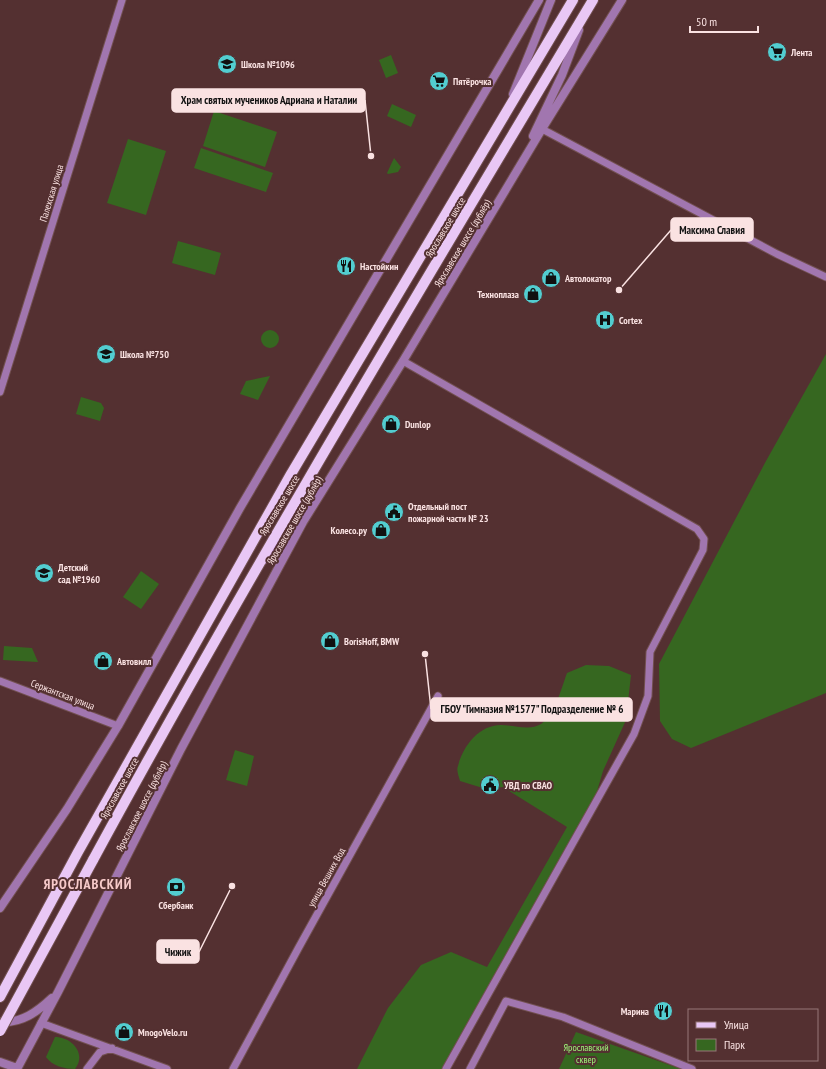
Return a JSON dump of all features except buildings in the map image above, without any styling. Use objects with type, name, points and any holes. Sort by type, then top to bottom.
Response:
[{"type":"main road","name":"Ярославское шоссе","points":[[0,997],[78,852],[291,474],[572,0]]},
{"type":"main road","name":"Ярославское шоссе","points":[[0,1031],[159,739],[255,569],[593,0]]},
{"type":"street","name":"Палехская улица","points":[[0,392],[122,0]]},
{"type":"street","points":[[0,908],[75,796],[118,726],[240,508],[539,0]]},
{"type":"street","points":[[506,113],[551,0]]},
{"type":"street","name":"Ярославское шоссе (дублёр)","points":[[18,1069],[181,749],[303,522],[403,361],[542,129],[622,0]]},
{"type":"street","points":[[527,154],[537,125],[562,75],[586,12]]},
{"type":"street","points":[[542,129],[777,254],[826,277]]},
{"type":"street","points":[[403,361],[697,529],[704,538],[703,550],[650,652],[648,696],[634,734],[446,1069]]},
{"type":"street","points":[[255,569],[303,522]]},
{"type":"street","name":"Сержантская улица","points":[[0,681],[118,726]]},
{"type":"street","name":"улица Вешних Вод","points":[[233,1069],[298,947],[438,696]]},
{"type":"street","points":[[0,1022],[9,1023],[33,1014],[58,992]]},
{"type":"street","points":[[470,1069],[506,1001],[563,1017],[692,1069]]},
{"type":"street","points":[[41,1023],[167,1069]]},
{"type":"street","points":[[87,1069],[100,1052],[112,1048]]},
{"type":"street","points":[[0,1062],[18,1069]]},
{"type":"green space","points":[[391,55],[398,73],[386,78],[379,60]]},
{"type":"green space","points":[[392,104],[416,115],[411,127],[387,116]]},
{"type":"green space","points":[[214,111],[277,132],[265,167],[203,146]]},
{"type":"green space","points":[[128,139],[166,151],[146,215],[107,203]]},
{"type":"green space","points":[[201,148],[273,173],[266,192],[194,168]]},
{"type":"green space","points":[[394,158],[401,167],[398,172],[388,174],[387,173]]},
{"type":"green space","points":[[178,241],[221,253],[215,275],[172,263]]},
{"type":"green space","points":[[270,330],[274,331],[278,335],[278,343],[274,347],[270,348],[266,347],[262,343],[261,339],[262,335],[266,331]]},
{"type":"green space","points":[[826,354],[826,693],[691,748],[672,739],[660,721],[659,664],[766,461]]},
{"type":"green space","points":[[270,376],[258,400],[240,394],[246,381]]},
{"type":"green space","points":[[81,397],[101,403],[104,408],[100,421],[76,414]]},
{"type":"green space","points":[[141,571],[159,584],[141,609],[123,597]]},
{"type":"green space","points":[[4,646],[32,648],[38,662],[3,660]]},
{"type":"green space","points":[[586,665],[609,666],[631,675],[626,720],[603,771],[595,798],[445,1069],[357,1069],[388,1008],[421,965],[451,952],[487,967],[567,827],[503,787],[486,789],[460,781],[457,768],[460,758],[473,738],[479,733],[493,726],[501,725],[532,727],[541,724],[546,720],[554,708],[567,673]]},
{"type":"green space","points":[[235,750],[254,756],[247,786],[226,780]]},
{"type":"green space","name":"Ярославский сквер","points":[[576,1032],[681,1069],[559,1069]]},
{"type":"green space","points":[[55,1037],[67,1040],[76,1047],[79,1058],[75,1069],[59,1066],[52,1063],[46,1057]]},
{"type":"place","name":"Лента","points":[[777,52]]},
{"type":"place","name":"Школа №1096","points":[[227,64]]},
{"type":"place","name":"Пятёрочка","points":[[439,81]]},
{"type":"place","name":"Храм святых мучеников Адриана и Наталии","points":[[371,156]]},
{"type":"place","name":"Настойкин","points":[[346,266]]},
{"type":"place","name":"Автолокатор","points":[[551,278]]},
{"type":"place","name":"Максима Славия","points":[[619,290]]},
{"type":"place","name":"Техноплаза","points":[[533,294]]},
{"type":"place","name":"Cortex","points":[[605,320]]},
{"type":"place","name":"Школа №750","points":[[106,354]]},
{"type":"place","name":"Dunlop","points":[[391,424]]},
{"type":"place","name":"Отдельный пост пожарной части № 23","points":[[394,512]]},
{"type":"place","name":"Колесо.ру","points":[[381,530]]},
{"type":"place","name":"Детский сад №1960","points":[[44,573]]},
{"type":"place","name":"BorisHoff, BMW","points":[[330,641]]},
{"type":"place","name":"ГБОУ \"Гимназия №1577\" Подразделение № 6","points":[[425,654]]},
{"type":"place","name":"Автовилл","points":[[103,661]]},
{"type":"place","name":"УВД по СВАО","points":[[490,785]]},
{"type":"place","name":"Чижик","points":[[232,886]]},
{"type":"place","name":"Сбербанк","points":[[176,887]]},
{"type":"place","name":"Марина","points":[[663,1011]]},
{"type":"place","name":"MnogoVelo.ru","points":[[124,1032]]},
{"type":"district","name":"ЯРОСЛАВСКИЙ","points":[[88,884]]}]
